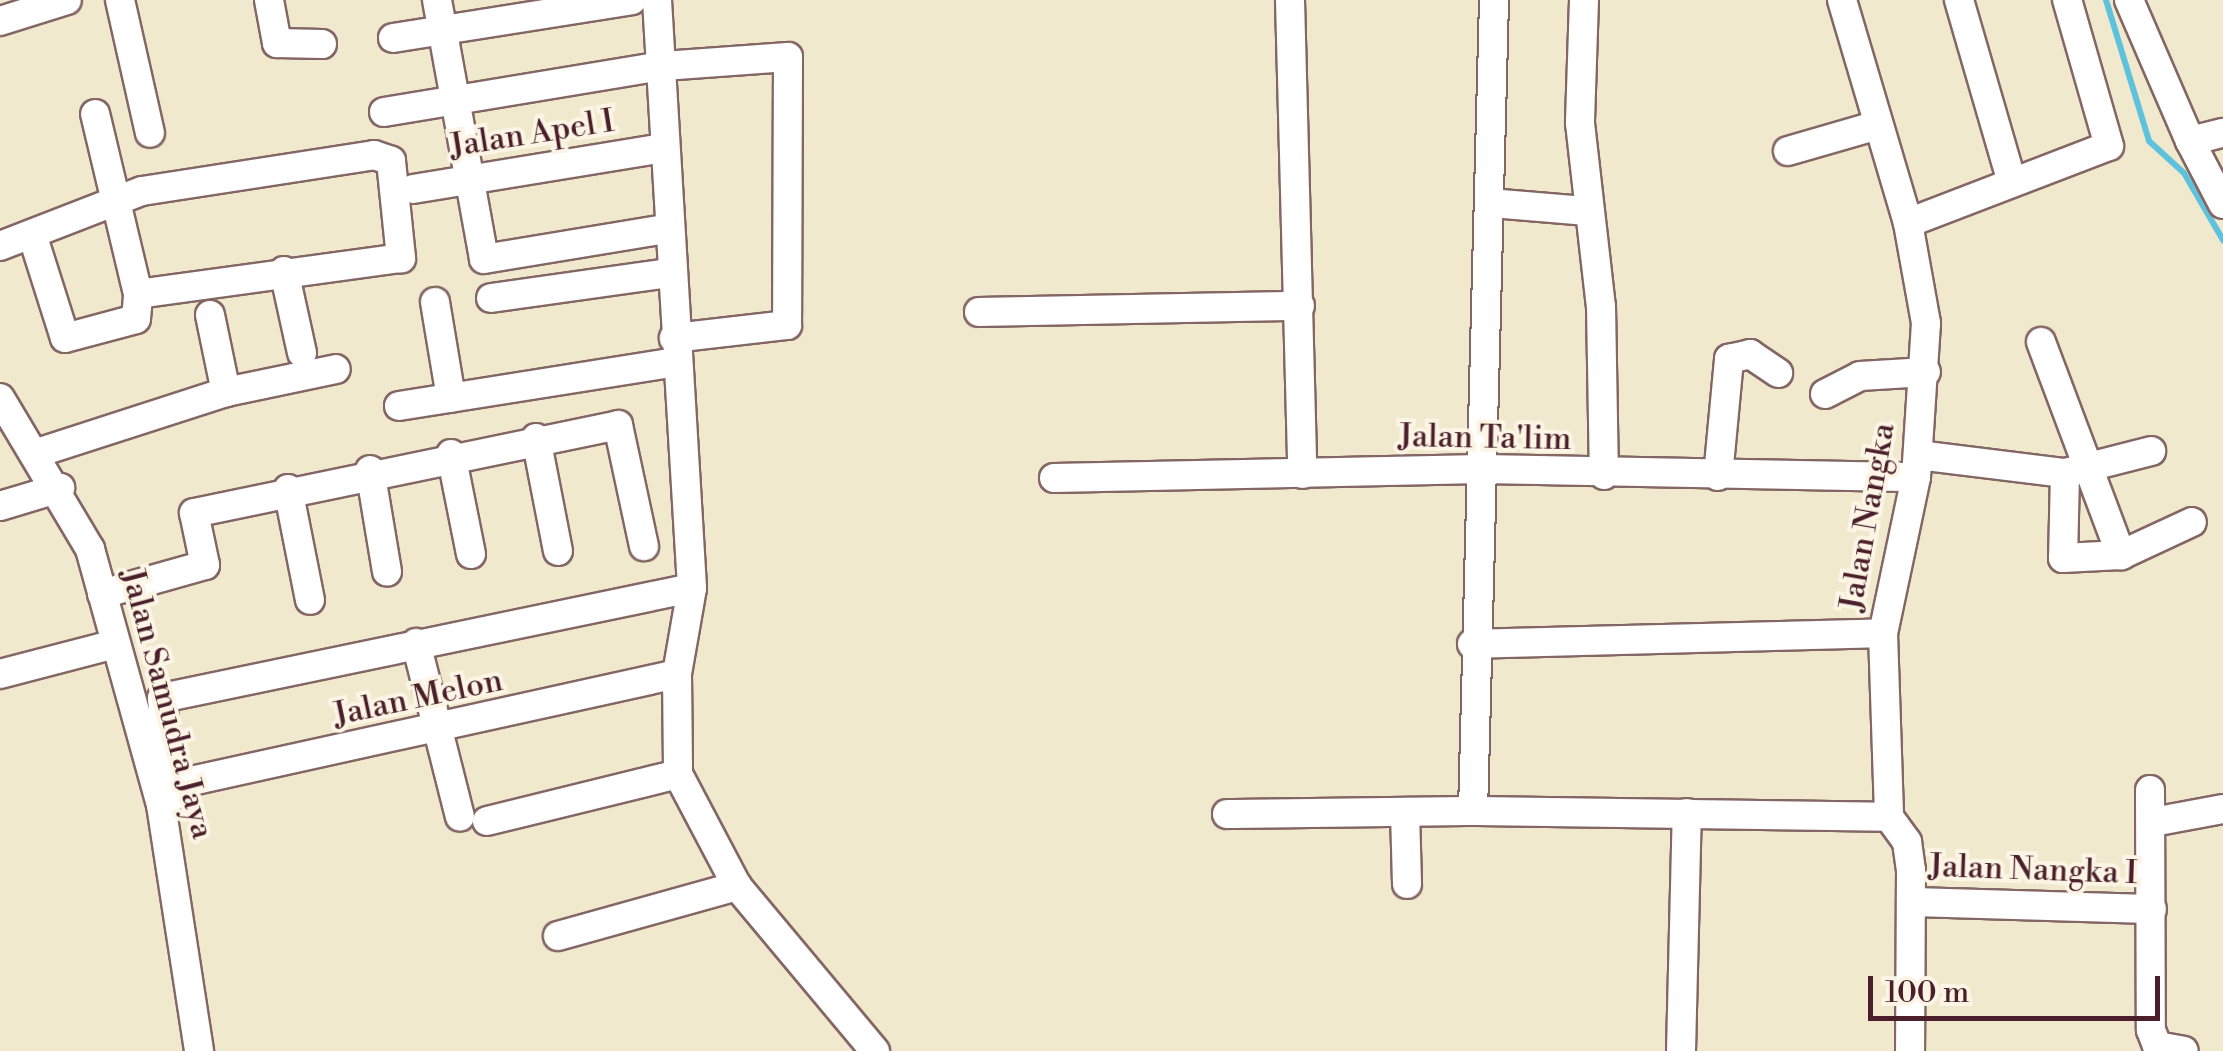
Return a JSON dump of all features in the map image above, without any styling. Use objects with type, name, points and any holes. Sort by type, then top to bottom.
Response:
[{"type":"street","points":[[120,0],[150,134]]},
{"type":"street","points":[[268,0],[277,43],[322,44]]},
{"type":"street","points":[[393,38],[440,13],[632,0]]},
{"type":"street","points":[[657,0],[663,66],[665,229],[692,588],[676,674],[678,774],[737,886],[875,1051]]},
{"type":"street","points":[[1290,0],[1302,474]]},
{"type":"street","points":[[1473,811],[1472,644],[1482,468],[1494,0]]},
{"type":"street","points":[[1584,0],[1586,211],[1597,282],[1604,474]]},
{"type":"street","name":"Jalan Nangka","points":[[1842,0],[1908,223],[1926,372],[1917,466],[1883,633],[1889,817],[1907,842],[1911,902],[1910,1051]]},
{"type":"street","points":[[1959,0],[2012,179]]},
{"type":"street","points":[[1908,223],[2110,142],[2067,0]]},
{"type":"street","points":[[2129,0],[2190,142],[2223,204]]},
{"type":"street","points":[[0,21],[50,2]]},
{"type":"street","points":[[440,13],[489,262],[665,229]]},
{"type":"street","points":[[384,112],[663,66],[781,55],[792,64],[788,325],[399,406]]},
{"type":"street","points":[[32,234],[65,338],[136,319],[138,294],[95,114]]},
{"type":"street","points":[[1788,152],[1878,125]]},
{"type":"street","points":[[2190,142],[2223,133]]},
{"type":"street","name":"Jalan Apel I","points":[[412,189],[663,148]]},
{"type":"street","points":[[0,246],[118,200],[250,172],[374,155],[391,161],[403,256],[138,294]]},
{"type":"street","points":[[1490,203],[1586,211]]},
{"type":"street","points":[[284,271],[302,352]]},
{"type":"street","points":[[490,298],[670,273]]},
{"type":"street","points":[[435,302],[451,398]]},
{"type":"street","points":[[979,312],[1300,306]]},
{"type":"street","points":[[210,315],[226,392]]},
{"type":"street","points":[[2042,342],[2075,472],[2121,554]]},
{"type":"street","points":[[1718,476],[1729,360],[1750,354],[1778,373]]},
{"type":"street","points":[[36,453],[226,392],[336,369]]},
{"type":"street","points":[[1825,394],[1860,376],[1926,372]]},
{"type":"street","name":"Jalan Samudra Jaya","points":[[0,398],[60,488],[102,594],[166,795],[198,1051]]},
{"type":"street","points":[[102,594],[205,566],[194,514],[370,470],[618,425],[644,546]]},
{"type":"street","points":[[536,438],[558,551]]},
{"type":"street","points":[[2075,472],[2151,451]]},
{"type":"street","points":[[450,454],[471,554]]},
{"type":"street","name":"Jalan Ta'lim","points":[[1054,478],[1482,468],[1718,476],[1917,466],[2075,472]]},
{"type":"street","points":[[370,470],[387,572]]},
{"type":"street","points":[[2075,472],[2063,558],[2121,554],[2192,522]]},
{"type":"street","points":[[0,506],[60,488]]},
{"type":"street","points":[[288,490],[310,600]]},
{"type":"street","points":[[166,795],[159,699],[692,588]]},
{"type":"street","points":[[1472,644],[1883,633]]},
{"type":"street","points":[[416,643],[438,732],[474,819],[678,774]]},
{"type":"street","points":[[0,674],[115,644]]},
{"type":"street","name":"Jalan Melon","points":[[166,795],[676,674]]},
{"type":"street","points":[[2150,790],[2153,1043],[2184,1051]]},
{"type":"street","points":[[2153,822],[2223,808]]},
{"type":"street","points":[[1227,814],[1473,811],[1889,817]]},
{"type":"street","points":[[1405,812],[1407,884]]},
{"type":"street","points":[[1681,1051],[1686,814]]},
{"type":"street","points":[[558,936],[737,886]]},
{"type":"street","name":"Jalan Nangka I","points":[[1911,902],[2152,909]]},
{"type":"waterway","points":[[2106,0],[2149,141],[2184,173],[2223,240]]}]
